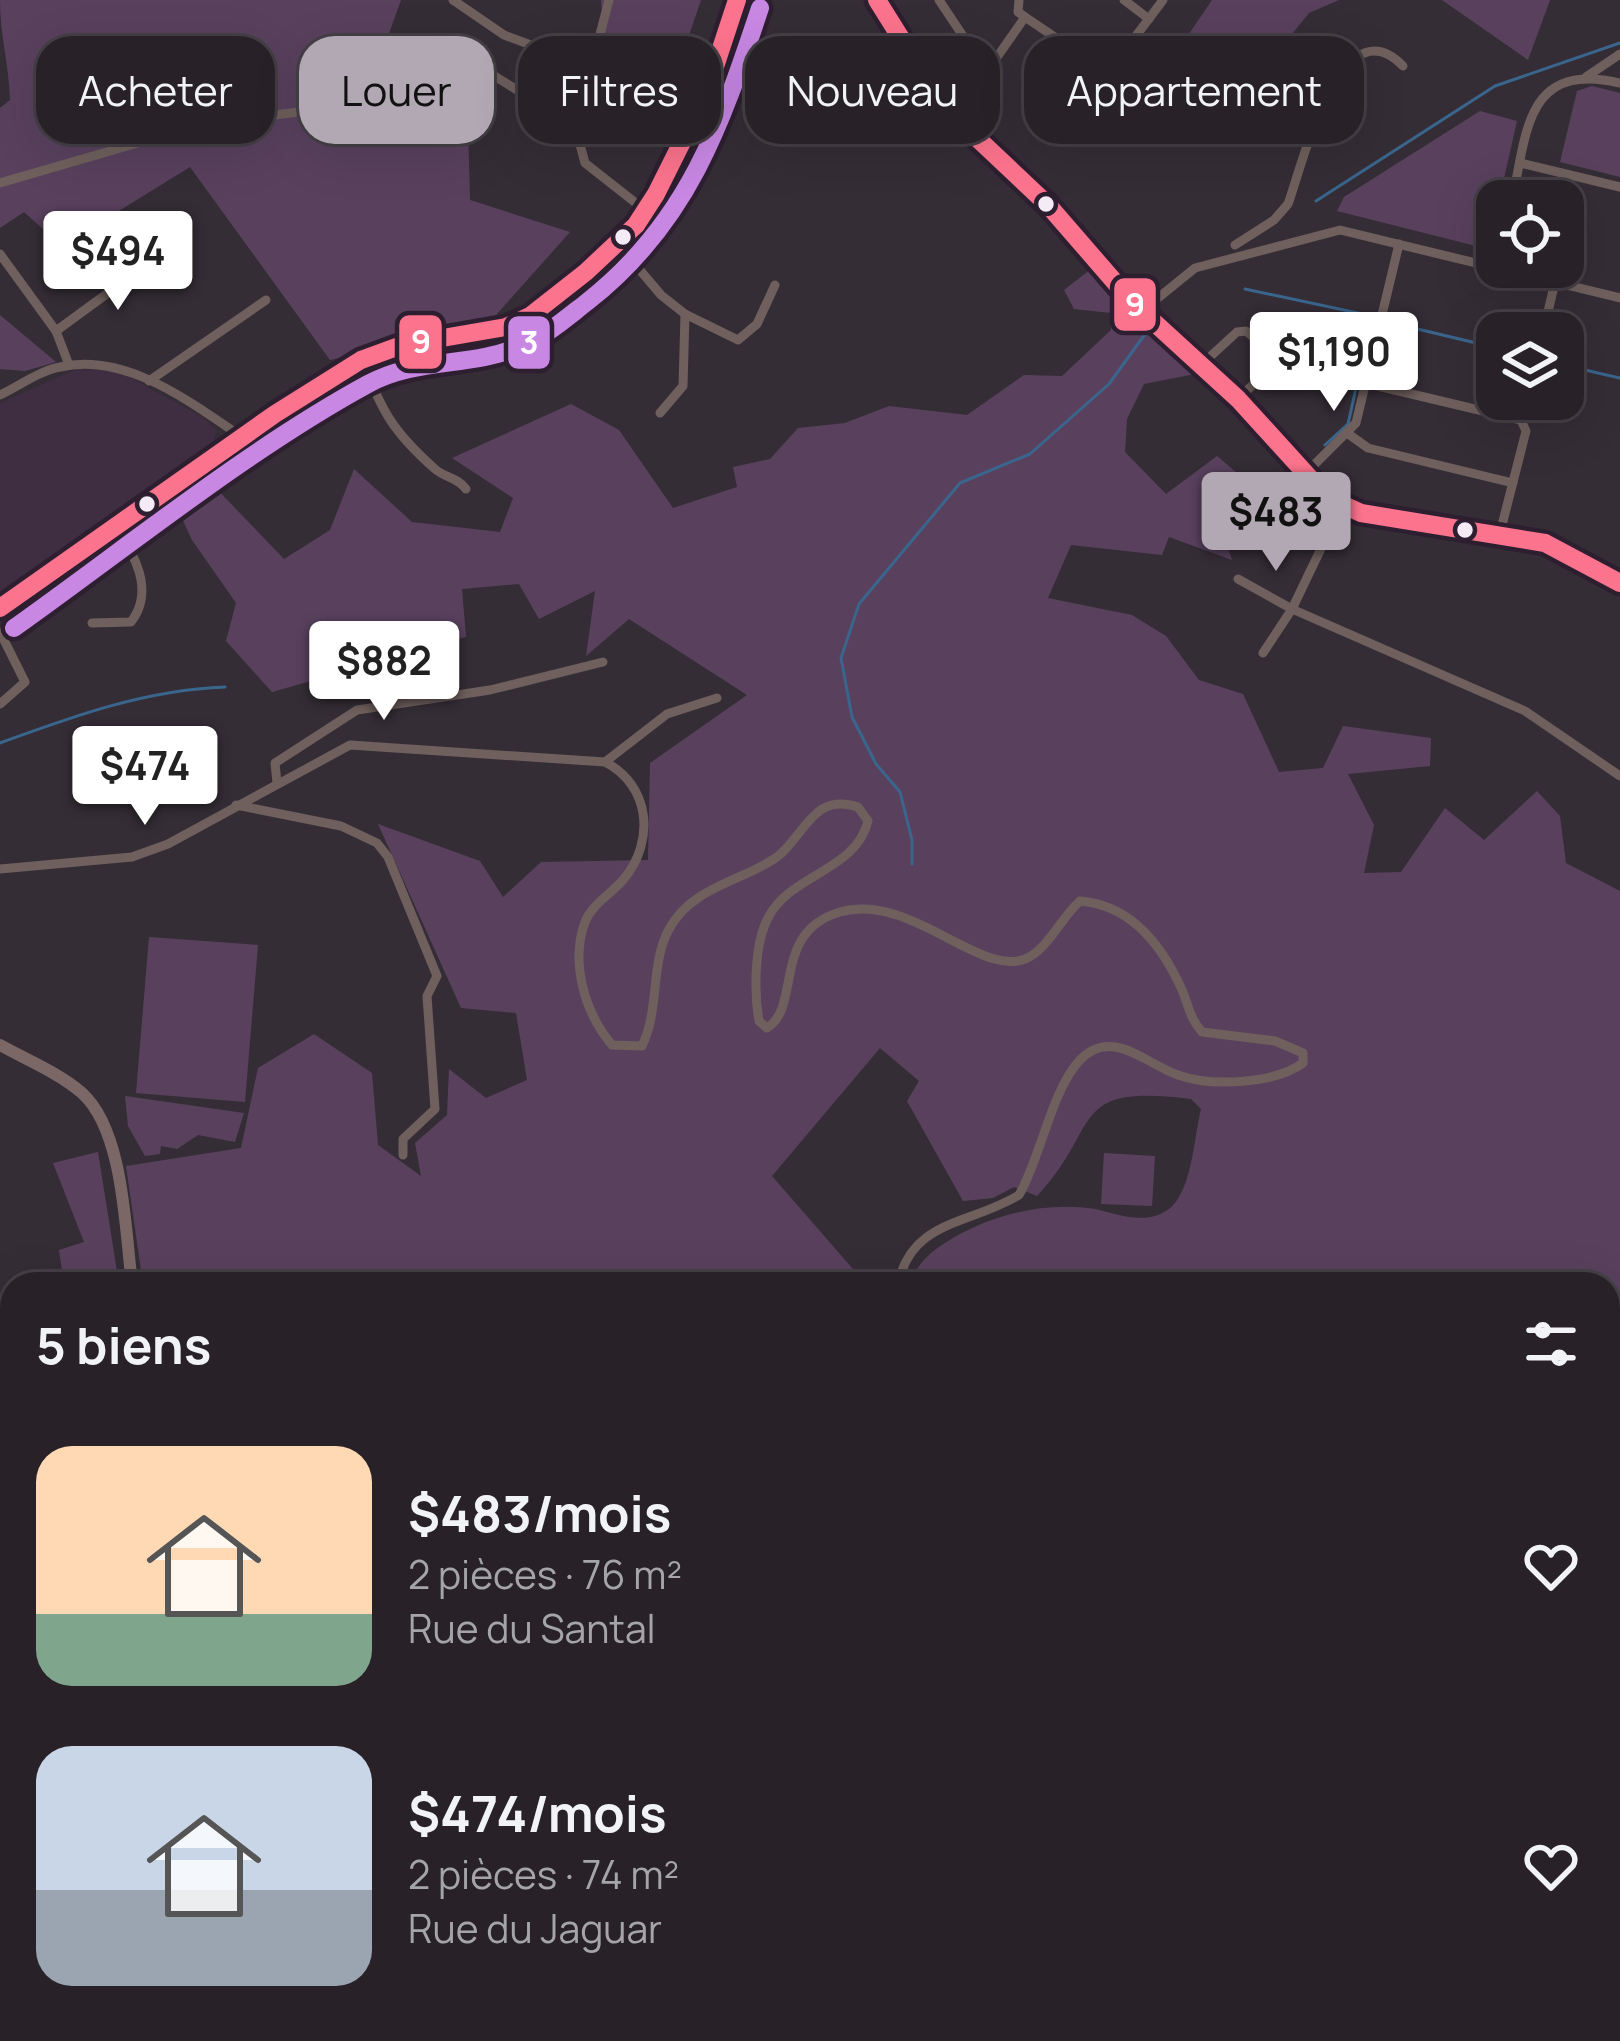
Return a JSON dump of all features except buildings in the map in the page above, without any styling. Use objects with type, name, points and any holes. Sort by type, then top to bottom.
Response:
[{"type":"main road","points":[[0,608],[242,437],[361,360],[402,345],[488,332],[518,322],[618,244],[646,211],[706,94],[736,0]]},
{"type":"main road","points":[[0,1046],[72,1085],[97,1112],[112,1148],[130,1272]]},
{"type":"street","points":[[453,0],[518,40]]},
{"type":"street","points":[[601,36],[609,0]]},
{"type":"street","points":[[877,0],[944,107],[1048,205],[1142,311],[1238,399],[1304,475],[1341,507],[1500,533],[1568,551],[1620,583]]},
{"type":"street","points":[[939,0],[963,36]]},
{"type":"street","points":[[1019,0],[1018,12],[1108,73],[1163,0]]},
{"type":"street","points":[[1124,0],[1149,19]]},
{"type":"street","points":[[1000,53],[1025,17]]},
{"type":"street","points":[[1235,245],[1288,205],[1336,67],[1362,45],[1372,43],[1390,50],[1403,66]]},
{"type":"street","points":[[1516,180],[1534,104],[1545,91],[1586,77],[1620,55]]},
{"type":"street","points":[[1586,77],[1620,83]]},
{"type":"street","points":[[0,183],[185,128],[299,112]]},
{"type":"street","points":[[582,144],[585,163],[646,211]]},
{"type":"street","points":[[1520,163],[1620,187]]},
{"type":"street","points":[[1142,311],[1196,268],[1340,230],[1476,261]]},
{"type":"street","points":[[1258,231],[1267,249]]},
{"type":"street","points":[[618,244],[661,295],[685,314],[737,340],[757,324],[775,285]]},
{"type":"street","points":[[1304,475],[1355,423],[1399,244]]},
{"type":"street","points":[[0,254],[56,331],[69,365]]},
{"type":"street","points":[[56,331],[153,260]]},
{"type":"street","points":[[1579,288],[1620,298]]},
{"type":"street","points":[[149,381],[266,300]]},
{"type":"street","points":[[659,413],[683,386],[685,314]]},
{"type":"street","points":[[1202,365],[1238,332],[1246,331],[1274,354],[1276,362],[1238,399]]},
{"type":"street","points":[[361,360],[398,436],[438,472],[460,481],[466,489]]},
{"type":"street","points":[[0,395],[69,365],[106,364],[149,381],[242,437]]},
{"type":"street","points":[[1365,383],[1476,409]]},
{"type":"street","points":[[1500,533],[1526,431],[1521,420]]},
{"type":"street","points":[[1347,434],[1369,448],[1513,483]]},
{"type":"street","points":[[1263,653],[1292,609],[1341,507]]},
{"type":"street","points":[[92,623],[117,624],[135,617],[141,593],[139,562],[114,527]]},
{"type":"street","points":[[1238,579],[1292,609],[1525,711],[1620,776]]},
{"type":"street","points":[[0,632],[25,682],[0,704]]},
{"type":"street","points":[[278,782],[275,763],[357,710],[490,690],[603,662]]},
{"type":"street","points":[[605,762],[667,714],[717,698]]},
{"type":"street","points":[[0,869],[133,857],[168,844],[350,745],[605,762],[633,780],[644,801],[632,867],[585,922],[586,1004],[612,1045],[641,1046],[655,1012],[663,942],[686,908],[722,881],[781,854],[824,808],[844,803],[858,806],[868,821],[864,837],[769,915],[755,1000],[758,1022],[767,1028],[778,1022],[784,1007],[790,961],[819,922],[838,913],[879,907],[979,954],[1013,962],[1030,956],[1080,901],[1115,908],[1144,929],[1182,990],[1190,1018],[1202,1031],[1275,1041],[1303,1053],[1303,1063],[1282,1076],[1219,1081],[1180,1076],[1124,1047],[1093,1050],[1071,1071],[1019,1195],[922,1236],[901,1272]]},
{"type":"street","points":[[236,805],[341,826],[369,838],[388,856],[437,976],[428,996],[435,1109],[403,1139],[404,1155]]},
{"type":"shaded area","points":[[0,0],[401,0],[388,36],[299,36],[299,144],[468,144],[470,200],[570,232],[488,324],[330,360],[190,167],[62,246],[24,212],[0,228],[0,108],[10,100]]},
{"type":"shaded area","points":[[601,0],[701,0],[689,36],[603,36]]},
{"type":"shaded area","points":[[1212,0],[1339,0],[1309,13],[1290,36],[1188,36]]},
{"type":"shaded area","points":[[1442,0],[1550,0],[1528,60]]},
{"type":"shaded area","points":[[1592,86],[1620,93],[1620,177],[1560,162],[1577,91]]},
{"type":"shaded area","points":[[1480,111],[1517,121],[1504,180],[1476,180],[1476,246],[1337,211],[1344,197]]},
{"type":"shaded area","points":[[1091,269],[1200,373],[1144,384],[1127,419],[1125,452],[1166,494],[1217,456],[1270,501],[1214,505],[1232,560],[1169,537],[1162,555],[1071,545],[1048,598],[1132,615],[1166,636],[1199,680],[1243,694],[1279,772],[1323,768],[1343,726],[1431,738],[1430,766],[1348,774],[1374,825],[1364,873],[1401,872],[1445,808],[1484,840],[1537,791],[1560,816],[1566,863],[1620,891],[1620,1272],[916,1272],[940,1246],[1003,1216],[1058,1207],[1140,1218],[1166,1211],[1181,1193],[1191,1164],[1201,1109],[1191,1099],[1151,1096],[1105,1104],[1092,1115],[1037,1196],[1014,1187],[993,1198],[963,1201],[907,1101],[919,1081],[880,1048],[772,1176],[856,1272],[141,1272],[126,1166],[241,1148],[258,1068],[314,1034],[372,1073],[378,1145],[421,1176],[415,1143],[447,1115],[449,1069],[486,1098],[527,1080],[516,1013],[461,1008],[378,824],[480,861],[503,897],[541,862],[648,860],[650,763],[747,695],[629,619],[586,656],[595,591],[539,619],[519,584],[462,589],[466,637],[272,692],[226,641],[236,603],[192,540],[176,505],[210,482],[284,559],[330,530],[354,469],[412,522],[500,532],[513,498],[452,458],[571,404],[619,430],[673,508],[737,487],[733,467],[770,459],[798,428],[845,423],[889,406],[967,415],[1024,375],[1062,376],[1111,330],[1111,313],[1074,309],[1064,290]]},
{"type":"shaded area","points":[[0,315],[56,362],[25,371],[0,369]]},
{"type":"shaded area","points":[[77,369],[118,371],[201,416],[217,431],[211,448],[0,595],[0,403]]},
{"type":"shaded area","points":[[149,937],[258,945],[245,1102],[136,1093]]},
{"type":"shaded area","points":[[125,1096],[244,1113],[235,1142],[198,1135],[177,1149],[161,1146],[160,1154],[145,1156],[128,1126]]},
{"type":"shaded area","points":[[98,1152],[117,1272],[62,1272],[59,1250],[84,1242],[53,1163]]},
{"type":"shaded area","points":[[1104,1153],[1155,1156],[1152,1206],[1101,1204]]},
{"type":"waterway","points":[[1316,201],[1495,86],[1620,43]]},
{"type":"waterway","points":[[1245,289],[1372,316],[1348,424],[1325,445]]},
{"type":"waterway","points":[[1384,321],[1476,343]]},
{"type":"waterway","points":[[912,864],[912,840],[900,792],[876,764],[852,717],[841,658],[859,604],[960,483],[1030,454],[1109,384],[1148,330]]},
{"type":"waterway","points":[[1584,370],[1620,378]]},
{"type":"waterway","points":[[0,743],[138,699],[225,687]]},
{"type":"transit line","name":"9","points":[[0,608],[275,414],[361,360],[402,345],[506,327],[530,316],[586,272],[636,225],[656,194],[706,94],[737,0]]},
{"type":"transit line","name":"9","points":[[877,0],[944,107],[1048,205],[1133,303],[1238,399],[1328,498],[1361,513],[1545,543],[1620,583]]},
{"type":"transit line","name":"3","points":[[14,628],[233,469],[368,384],[405,370],[519,347],[587,302],[622,271],[676,205],[715,132],[760,8]]}]
